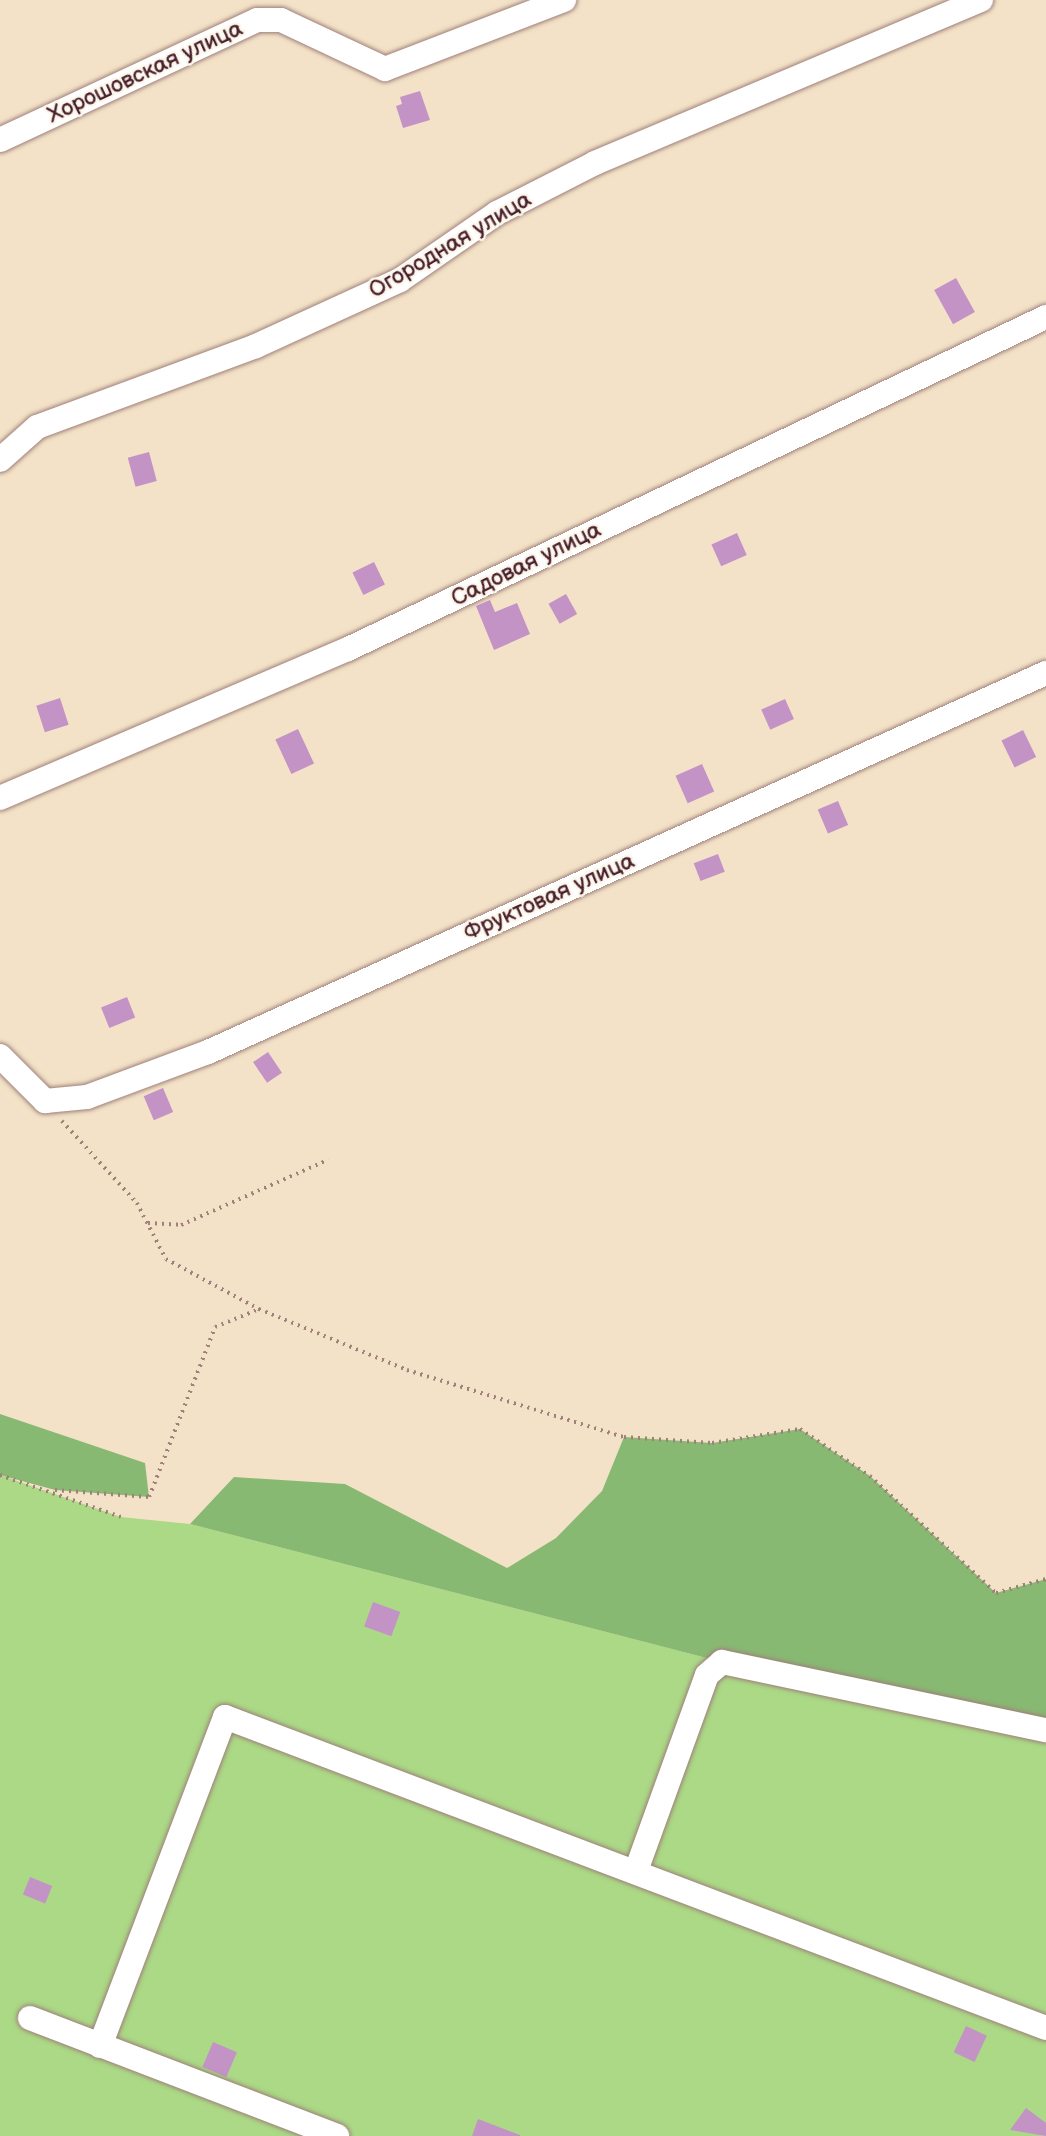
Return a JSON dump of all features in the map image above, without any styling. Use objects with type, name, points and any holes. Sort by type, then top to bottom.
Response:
[{"type":"street","name":"Хорошовская улица","points":[[0,140],[257,20],[281,20],[384,69],[564,0]]},
{"type":"street","name":"Огородная улица","points":[[0,460],[37,427],[256,346],[389,286],[497,213],[595,163],[981,0]]},
{"type":"street","name":"Садовая улица","points":[[0,798],[348,649],[1046,317]]},
{"type":"street","name":"Фруктовая улица","points":[[45,1101],[87,1097],[208,1052],[1046,673]]},
{"type":"street","points":[[0,1056],[45,1101]]},
{"type":"street","points":[[636,1871],[707,1675],[722,1662],[1046,1730]]},
{"type":"street","points":[[100,2046],[225,1717],[1046,2028]]},
{"type":"street","points":[[30,2018],[337,2136]]},
{"type":"path","points":[[45,1101],[147,1223],[166,1259],[259,1310],[407,1370],[624,1437],[712,1443],[800,1429],[870,1476],[996,1593],[1046,1579]]},
{"type":"path","points":[[147,1223],[181,1225],[328,1160]]},
{"type":"path","points":[[55,1490],[149,1497],[215,1327],[259,1310]]},
{"type":"path","points":[[0,1475],[55,1490],[121,1517]]},
{"type":"green space","points":[[0,1414],[145,1463],[149,1497],[55,1490],[0,1475]]},
{"type":"green space","points":[[800,1429],[870,1476],[996,1593],[1046,1579],[1046,1730],[722,1662],[190,1524],[234,1477],[345,1484],[507,1568],[556,1538],[602,1491],[624,1437],[712,1443]]},
{"type":"green space","points":[[0,1475],[121,1517],[190,1524],[722,1662],[1046,1730],[1046,2136],[0,2136]]},
{"type":"building","points":[[420,91],[430,120],[403,128],[396,106],[402,104],[400,97]]},
{"type":"building","points":[[956,278],[975,312],[953,324],[934,290]]},
{"type":"building","points":[[149,452],[157,481],[136,487],[128,458]]},
{"type":"building","points":[[737,533],[747,555],[721,566],[711,544]]},
{"type":"building","points":[[374,562],[385,584],[363,595],[352,573]]},
{"type":"building","points":[[566,594],[577,614],[560,624],[549,604]]},
{"type":"building","points":[[490,600],[495,612],[517,603],[530,634],[494,650],[476,606]]},
{"type":"building","points":[[60,698],[69,725],[45,732],[36,706]]},
{"type":"building","points":[[785,699],[794,719],[770,730],[761,710]]},
{"type":"building","points":[[298,729],[314,763],[291,774],[275,740]]},
{"type":"building","points":[[1023,730],[1036,757],[1015,767],[1001,741]]},
{"type":"building","points":[[702,764],[714,791],[688,803],[676,776]]},
{"type":"building","points":[[838,801],[848,825],[828,834],[818,810]]},
{"type":"building","points":[[718,854],[725,872],[701,881],[694,863]]},
{"type":"building","points":[[127,997],[135,1017],[109,1028],[101,1007]]},
{"type":"building","points":[[268,1052],[282,1073],[267,1083],[253,1062]]},
{"type":"building","points":[[163,1088],[173,1112],[154,1120],[144,1096]]},
{"type":"building","points":[[373,1602],[400,1612],[391,1636],[364,1626]]},
{"type":"building","points":[[30,1877],[52,1886],[45,1904],[23,1895]]},
{"type":"building","points":[[966,2026],[987,2036],[975,2062],[954,2052]]},
{"type":"building","points":[[213,2042],[237,2052],[226,2077],[202,2067]]},
{"type":"building","points":[[1026,2108],[1046,2123],[1046,2136],[1010,2130]]},
{"type":"building","points":[[478,2119],[520,2135],[520,2136],[472,2136]]}]
